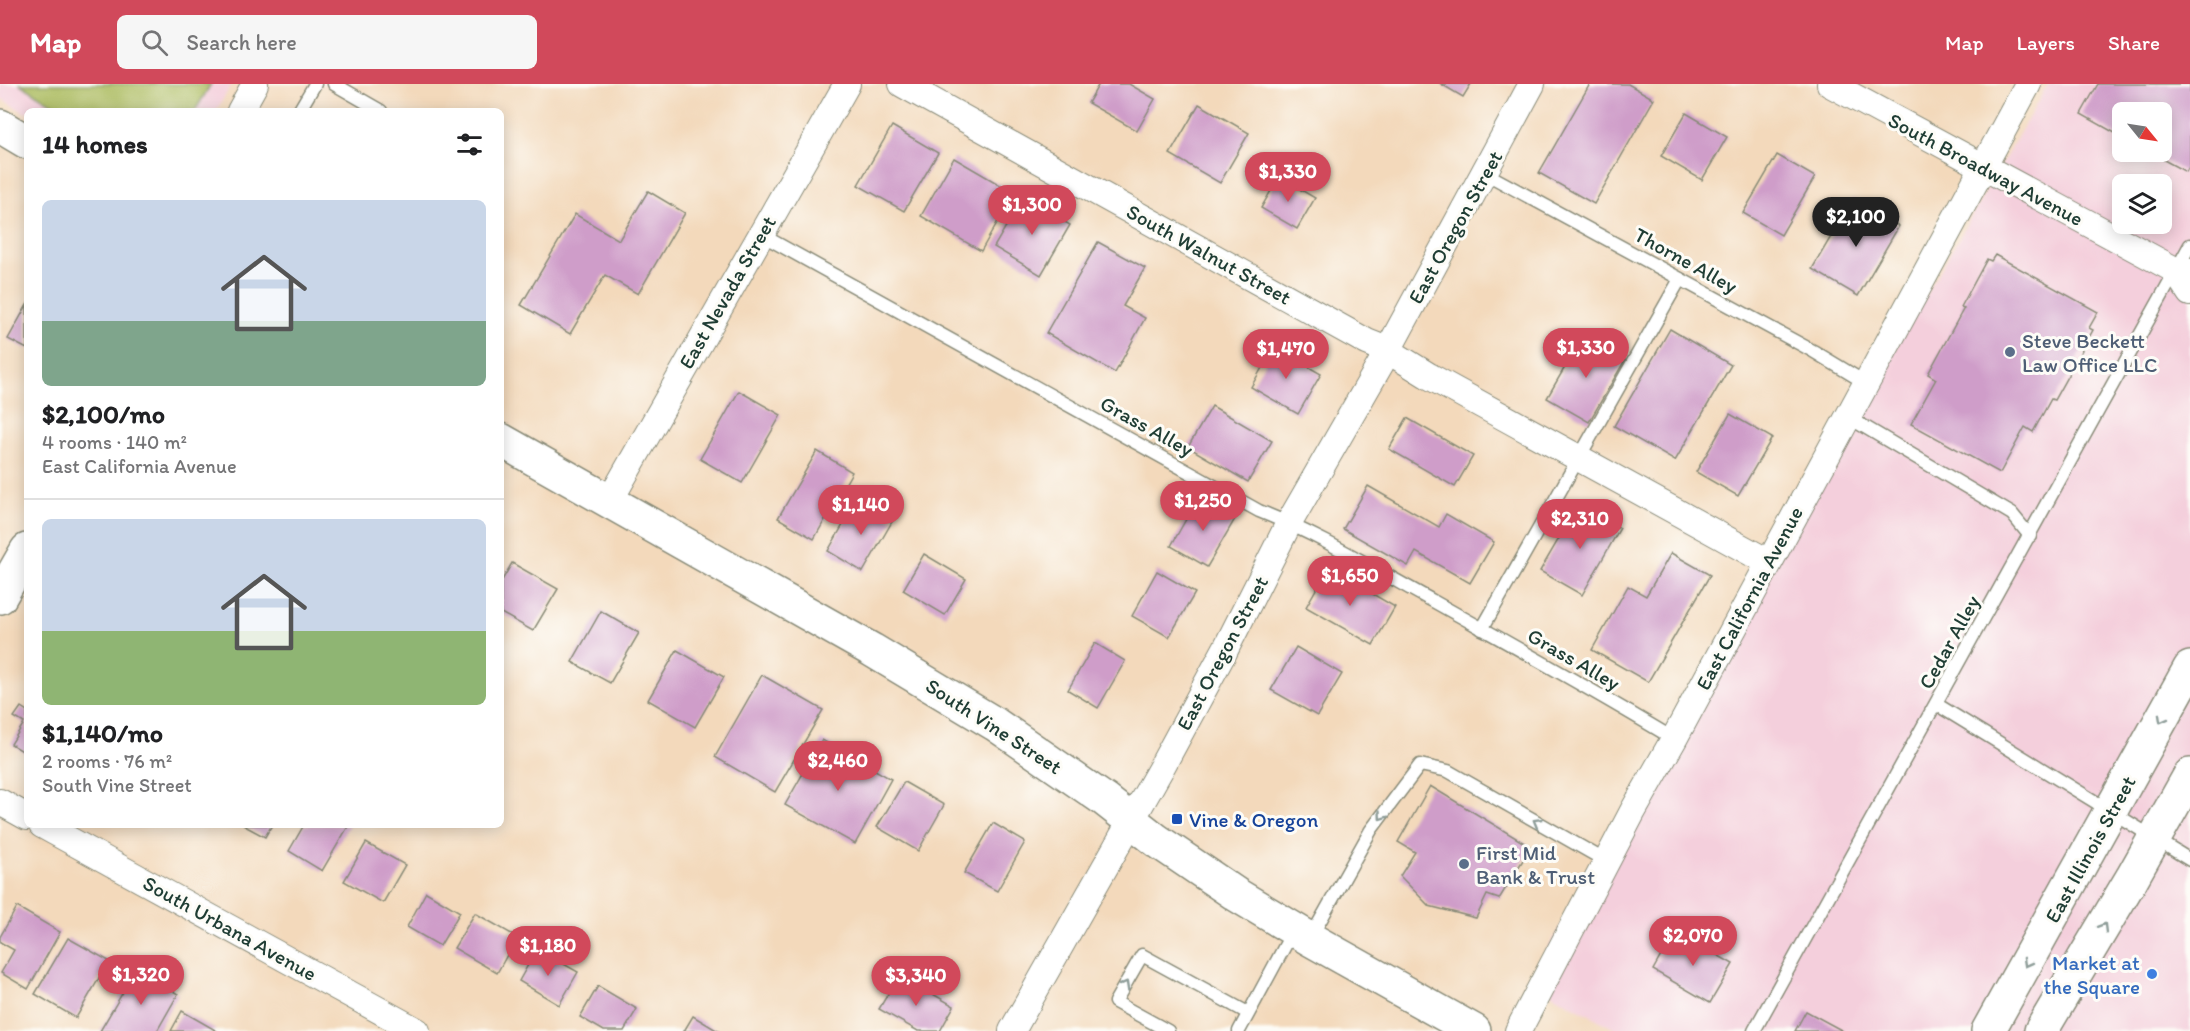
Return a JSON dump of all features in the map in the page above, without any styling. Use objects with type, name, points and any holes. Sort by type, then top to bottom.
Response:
[{"type":"main road","points":[[0,126],[24,140]]},
{"type":"main road","name":"South Vine Street","points":[[504,442],[872,650],[996,724],[1237,895],[1474,1031]]},
{"type":"main road","points":[[0,597],[24,555]]},
{"type":"main road","name":"East Illinois Street","points":[[1988,1031],[2190,668]]},
{"type":"main road","points":[[2041,1031],[2155,839],[2190,775]]},
{"type":"street","points":[[242,108],[255,84]]},
{"type":"street","name":"East Nevada Street","points":[[609,502],[847,84]]},
{"type":"street","name":"South Walnut Street","points":[[902,84],[1768,562]]},
{"type":"street","name":"East Oregon Street","points":[[1012,1031],[1226,650],[1289,523],[1485,173],[1532,84]]},
{"type":"street","name":"South Broadway Avenue","points":[[1830,84],[2182,271],[2190,293]]},
{"type":"street","name":"East California Avenue","points":[[1518,1031],[1606,861],[2028,84]]},
{"type":"street","points":[[0,802],[24,814]]},
{"type":"street","name":"South Urbana Avenue","points":[[47,828],[417,1031]]},
{"type":"lane","points":[[301,108],[315,84]]},
{"type":"lane","points":[[333,84],[376,108]]},
{"type":"lane","name":"Thorne Alley","points":[[1485,173],[1813,351],[1866,383]]},
{"type":"lane","name":"Grass Alley","points":[[760,234],[1259,511],[1289,523],[1482,628],[1674,739]]},
{"type":"lane","name":"Cedar Alley","points":[[1754,1031],[2030,536],[2182,271],[2190,245]]},
{"type":"lane","points":[[1482,628],[1680,279]]},
{"type":"lane","points":[[1848,417],[2012,514],[2030,536]]},
{"type":"lane","points":[[1936,704],[2190,860]]},
{"type":"lane","points":[[1239,1031],[1248,1013],[1371,830],[1420,765],[1448,771],[1606,861]]},
{"type":"lane","points":[[1168,1031],[1115,1002],[1142,955],[1248,1013]]},
{"type":"shaded area","points":[[0,84],[232,84],[218,108],[24,108],[24,112],[0,98]]},
{"type":"shaded area","points":[[2048,84],[2190,84],[2190,1031],[1618,1031],[1529,981]]},
{"type":"green space","points":[[20,84],[211,84],[197,108],[59,108]]},
{"type":"building","points":[[1099,84],[1129,84],[1155,99],[1137,131],[1088,103]]},
{"type":"building","points":[[1441,84],[1471,84],[1463,97]]},
{"type":"building","points":[[1590,84],[1628,84],[1654,99],[1594,204],[1539,173]]},
{"type":"building","points":[[2098,84],[2190,84],[2190,165],[2186,172],[2168,162],[2172,162],[2172,102],[2112,102],[2112,131],[2081,114]]},
{"type":"building","points":[[1199,104],[1249,133],[1220,183],[1170,154]]},
{"type":"building","points":[[1686,113],[1727,137],[1702,180],[1661,156]]},
{"type":"building","points":[[892,126],[938,153],[904,211],[858,185]]},
{"type":"building","points":[[1777,155],[1815,177],[1781,235],[1743,213]]},
{"type":"building","points":[[954,158],[1014,193],[981,251],[921,216]]},
{"type":"building","points":[[1279,177],[1315,198],[1297,229],[1261,208]]},
{"type":"building","points":[[648,191],[685,213],[638,294],[605,275],[570,334],[521,305],[575,214],[619,240]]},
{"type":"building","points":[[1023,197],[1070,225],[1041,275],[994,247]]},
{"type":"building","points":[[1853,199],[1899,226],[1858,296],[1812,269]]},
{"type":"building","points":[[1098,242],[1145,268],[1123,306],[1145,318],[1115,373],[1046,333]]},
{"type":"building","name":"Steve Beckett Law Office LLC","points":[[1995,255],[2098,312],[2089,328],[2093,330],[2054,400],[2051,399],[2033,432],[2025,427],[2000,473],[1911,424],[1936,379],[1928,374],[1964,308],[1961,307],[1987,259],[1991,261]]},
{"type":"building","points":[[24,310],[24,347],[8,339]]},
{"type":"building","points":[[1670,329],[1731,365],[1675,461],[1614,426]]},
{"type":"building","points":[[1583,336],[1625,360],[1589,422],[1547,398]]},
{"type":"building","points":[[1274,347],[1321,374],[1298,414],[1251,387]]},
{"type":"building","points":[[739,391],[781,415],[742,483],[700,459]]},
{"type":"building","points":[[1212,406],[1272,441],[1248,482],[1188,447]]},
{"type":"building","points":[[1730,414],[1772,438],[1738,496],[1696,472]]},
{"type":"building","points":[[1407,418],[1473,456],[1455,487],[1389,449]]},
{"type":"building","points":[[817,451],[852,472],[814,539],[778,518]]},
{"type":"building","points":[[1368,486],[1439,527],[1446,514],[1494,542],[1470,583],[1416,552],[1408,566],[1343,529]]},
{"type":"building","points":[[1198,498],[1235,519],[1207,567],[1171,546]]},
{"type":"building","points":[[858,499],[893,520],[863,572],[828,551]]},
{"type":"building","points":[[1579,504],[1620,528],[1582,595],[1540,571]]},
{"type":"building","points":[[1671,553],[1710,575],[1648,682],[1592,650],[1628,586],[1646,596]]},
{"type":"building","points":[[924,554],[966,579],[945,615],[903,590]]},
{"type":"building","points":[[512,563],[558,589],[533,631],[504,615],[504,577]]},
{"type":"building","points":[[1328,568],[1395,607],[1373,645],[1306,607]]},
{"type":"building","points":[[1157,571],[1195,593],[1169,637],[1132,616]]},
{"type":"building","points":[[601,611],[639,633],[610,683],[572,662]]},
{"type":"building","points":[[1095,643],[1125,661],[1098,708],[1068,690]]},
{"type":"building","points":[[1296,647],[1342,674],[1317,716],[1271,690]]},
{"type":"building","points":[[677,650],[724,677],[695,727],[648,700]]},
{"type":"building","points":[[762,675],[823,710],[775,792],[715,757]]},
{"type":"building","points":[[21,707],[24,709],[24,723],[14,717]]},
{"type":"building","points":[[24,723],[24,752],[11,744]]},
{"type":"building","points":[[822,740],[891,779],[855,844],[785,805]]},
{"type":"building","points":[[904,782],[944,805],[918,851],[877,827]]},
{"type":"building","name":"First Mid Bank & Trust","points":[[1430,786],[1531,847],[1499,899],[1487,895],[1476,918],[1429,906],[1400,876],[1415,852],[1398,842]]},
{"type":"building","points":[[993,823],[1025,842],[997,891],[964,873]]},
{"type":"building","points":[[248,828],[270,828],[265,837]]},
{"type":"building","points":[[302,828],[347,828],[322,871],[289,851]]},
{"type":"building","points":[[366,843],[405,865],[383,903],[344,881]]},
{"type":"building","points":[[426,892],[460,912],[440,946],[407,927]]},
{"type":"building","points":[[17,907],[60,932],[28,989],[1,973],[14,950],[0,942],[0,937]]},
{"type":"building","points":[[475,913],[517,937],[497,973],[454,948]]},
{"type":"building","points":[[1675,931],[1733,964],[1710,1003],[1653,970]]},
{"type":"building","points":[[68,938],[109,961],[76,1018],[35,994]]},
{"type":"building","points":[[537,949],[578,972],[559,1005],[519,981]]},
{"type":"building","points":[[136,970],[178,994],[157,1031],[100,1031]]},
{"type":"building","points":[[899,975],[954,1006],[940,1031],[918,1031],[879,1009]]},
{"type":"building","points":[[598,986],[637,1009],[624,1031],[604,1031],[580,1017]]},
{"type":"building","points":[[182,1011],[217,1031],[171,1031]]},
{"type":"building","points":[[1806,1011],[1843,1031],[1795,1031]]},
{"type":"building","points":[[693,1016],[718,1031],[684,1031]]},
{"type":"place","name":"Steve Beckett Law Office LLC","points":[[2010,352]]},
{"type":"place","name":"Vine & Oregon","points":[[1177,819]]},
{"type":"place","name":"First Mid Bank & Trust","points":[[1464,864]]},
{"type":"place","name":"Market at the Square","points":[[2152,974]]}]
